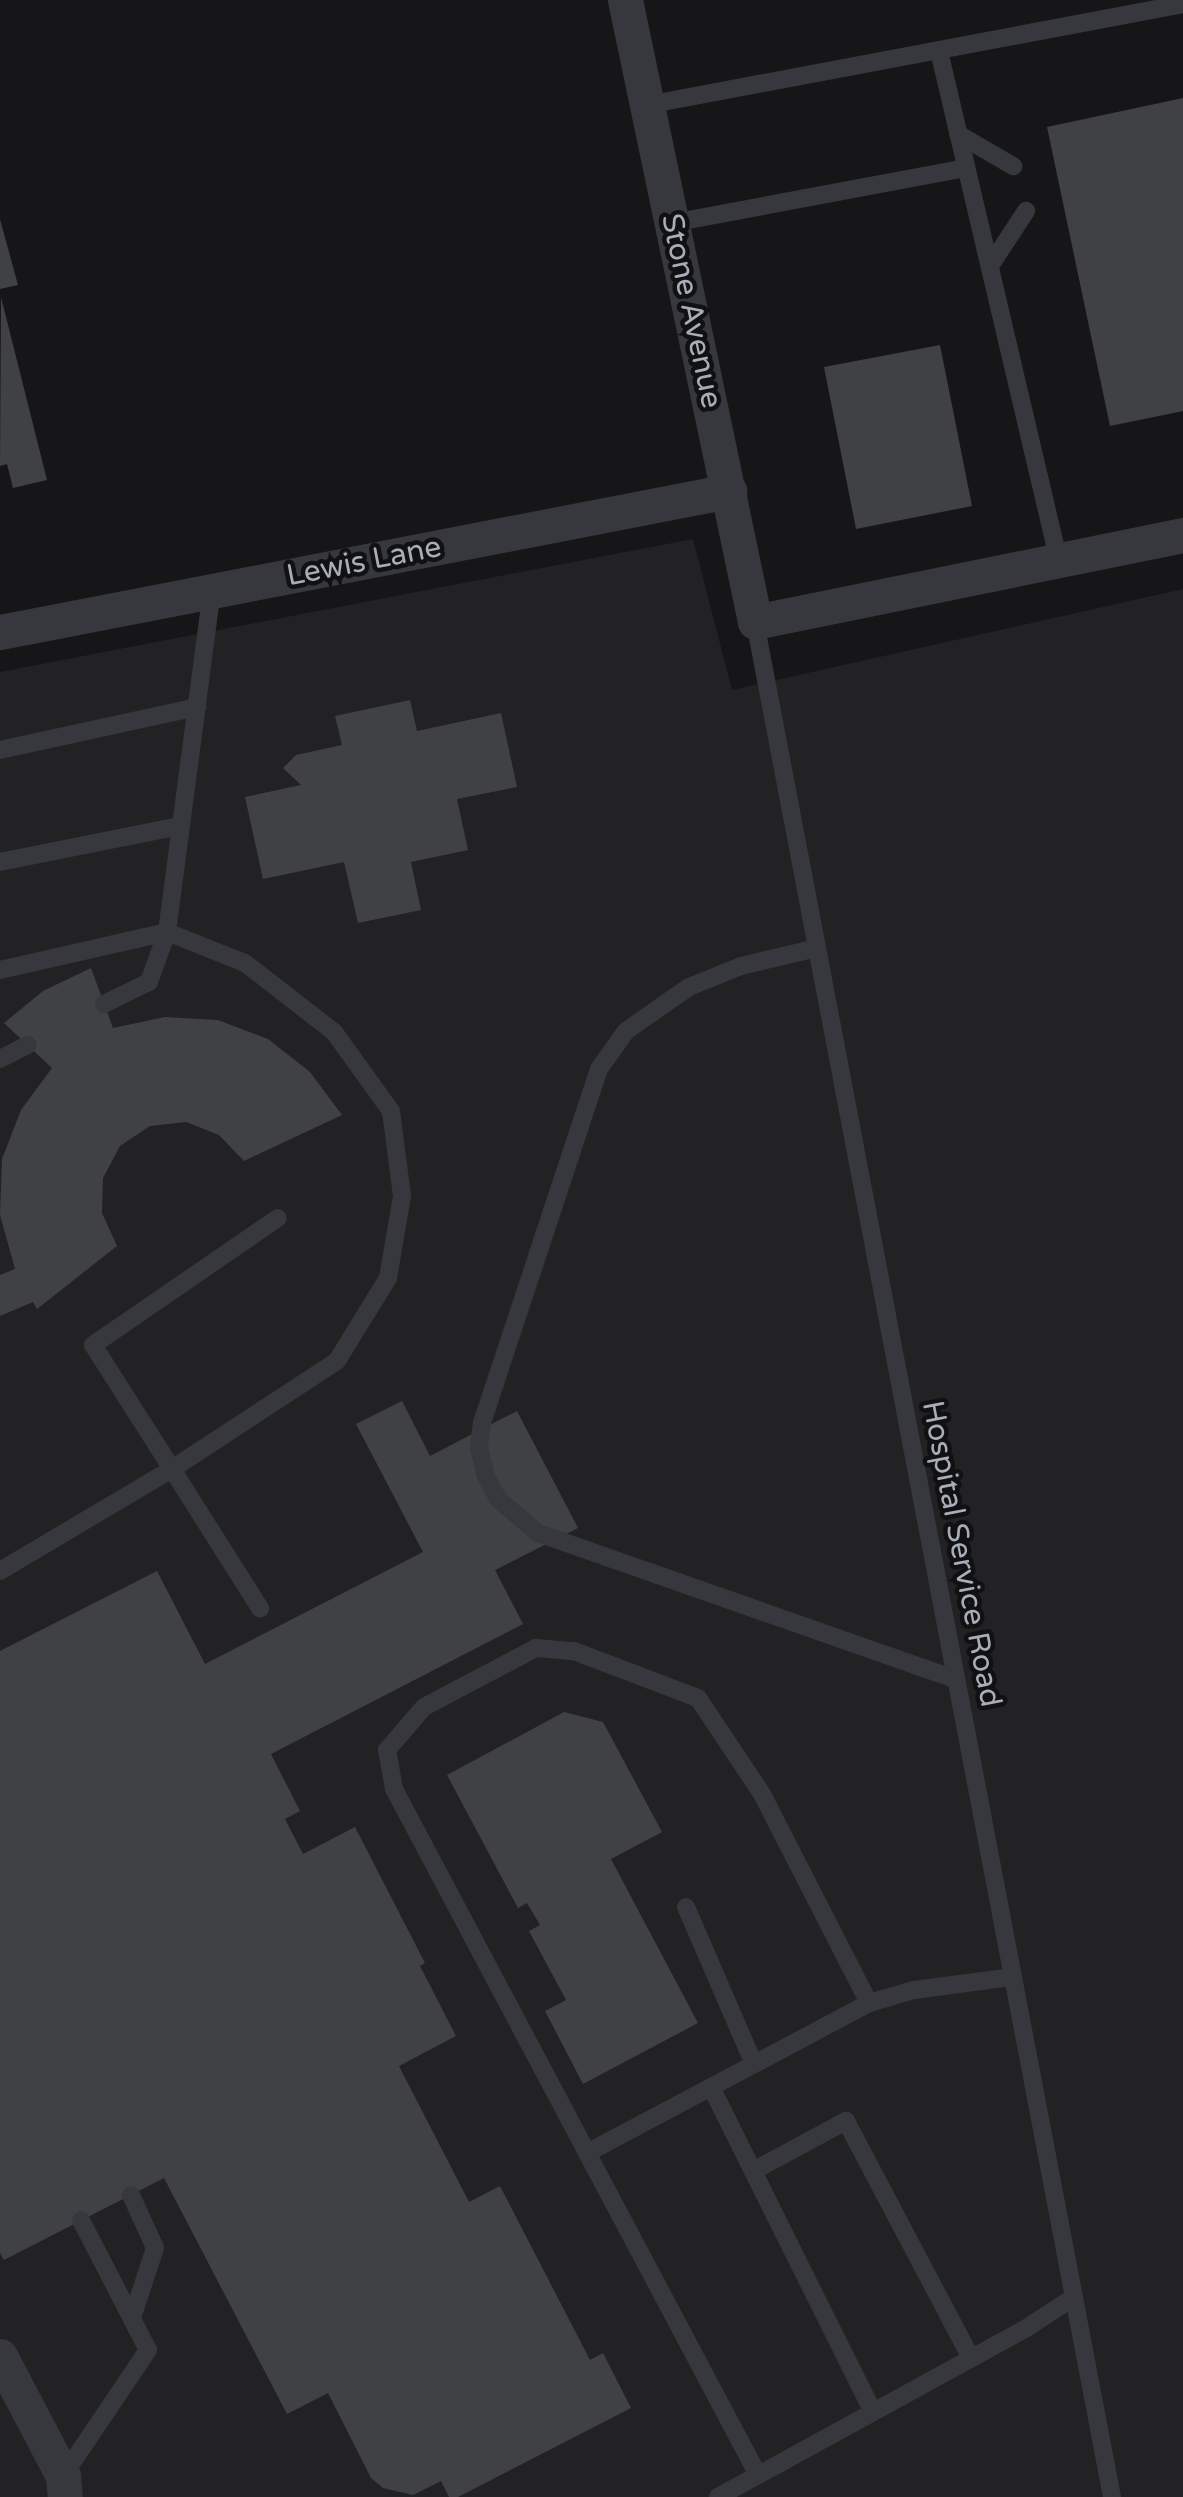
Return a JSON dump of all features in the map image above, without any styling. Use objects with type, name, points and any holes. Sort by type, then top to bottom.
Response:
[{"type":"street","name":"Stone Avenue","points":[[624,0],[755,622]]},
{"type":"street","name":"Lewis Lane","points":[[0,632],[729,491]]},
{"type":"street","points":[[755,622],[1183,536]]},
{"type":"street","points":[[0,2356],[64,2486]]},
{"type":"lane","points":[[647,105],[1183,4]]},
{"type":"lane","points":[[939,51],[1059,562]]},
{"type":"lane","points":[[958,134],[1014,166]]},
{"type":"lane","points":[[672,223],[966,168]]},
{"type":"lane","points":[[990,266],[1026,211]]},
{"type":"lane","points":[[104,1004],[149,982],[167,932],[212,591]]},
{"type":"lane","name":"Hospital Service Road","points":[[755,622],[1112,2497]]},
{"type":"lane","points":[[0,750],[196,707]]},
{"type":"lane","points":[[0,862],[180,826]]},
{"type":"lane","points":[[0,970],[167,932],[245,964],[334,1032],[391,1110],[402,1196],[388,1278],[337,1361],[172,1469],[0,1571]]},
{"type":"lane","points":[[817,948],[741,966],[690,987],[626,1030],[599,1070],[482,1422],[479,1446],[486,1478],[498,1500],[538,1533],[956,1679]]},
{"type":"lane","points":[[0,1058],[28,1045]]},
{"type":"lane","points":[[260,1608],[93,1346],[278,1218]]},
{"type":"lane","points":[[758,2475],[394,1789],[386,1750],[424,1708],[536,1648],[574,1651],[698,1698],[762,1794],[869,2002]]},
{"type":"lane","points":[[686,1907],[754,2064]]},
{"type":"lane","points":[[587,2153],[869,2002],[914,1990],[1013,1978]]},
{"type":"lane","points":[[711,2087],[873,2412]]},
{"type":"lane","points":[[753,2171],[846,2122],[971,2358]]},
{"type":"lane","points":[[131,2195],[155,2248],[132,2318]]},
{"type":"lane","points":[[64,2486],[148,2350],[81,2220]]},
{"type":"lane","points":[[718,2497],[1074,2297]]},
{"type":"shaded area","points":[[693,539],[732,690],[1183,589],[1183,2497],[0,2497],[0,672]]},
{"type":"building","points":[[1183,98],[1183,411],[1110,426],[1047,127]]},
{"type":"building","points":[[0,219],[18,285],[0,289]]},
{"type":"building","points":[[1,297],[47,480],[13,488],[7,464],[0,466]]},
{"type":"building","points":[[940,345],[972,506],[856,529],[824,367]]},
{"type":"building","points":[[410,700],[417,731],[501,713],[517,787],[457,799],[468,850],[411,862],[421,910],[358,923],[344,862],[263,879],[245,797],[301,785],[283,768],[296,755],[342,745],[335,716]]},
{"type":"building","points":[[91,968],[113,1028],[165,1017],[218,1020],[268,1039],[310,1072],[342,1115],[244,1161],[219,1135],[186,1122],[150,1126],[120,1146],[103,1178],[102,1213],[117,1246],[37,1309],[33,1302],[0,1316],[0,1275],[15,1269],[0,1215],[2,1159],[21,1110],[52,1068],[4,1023],[43,991]]},
{"type":"building","points":[[402,1401],[430,1456],[517,1411],[578,1528],[495,1570],[523,1624],[271,1754],[300,1811],[285,1819],[303,1854],[355,1827],[425,1963],[420,1966],[456,2036],[399,2066],[469,2202],[500,2186],[590,2360],[603,2353],[631,2408],[458,2497],[449,2497],[441,2481],[413,2495],[383,2488],[371,2478],[328,2393],[287,2414],[164,2178],[4,2260],[0,2253],[0,1651],[157,1571],[205,1664],[423,1552],[356,1424]]},
{"type":"building","points":[[564,1712],[603,1722],[662,1832],[611,1859],[698,2023],[583,2084],[545,2011],[566,2000],[529,1931],[540,1925],[527,1903],[518,1908],[447,1775]]}]
